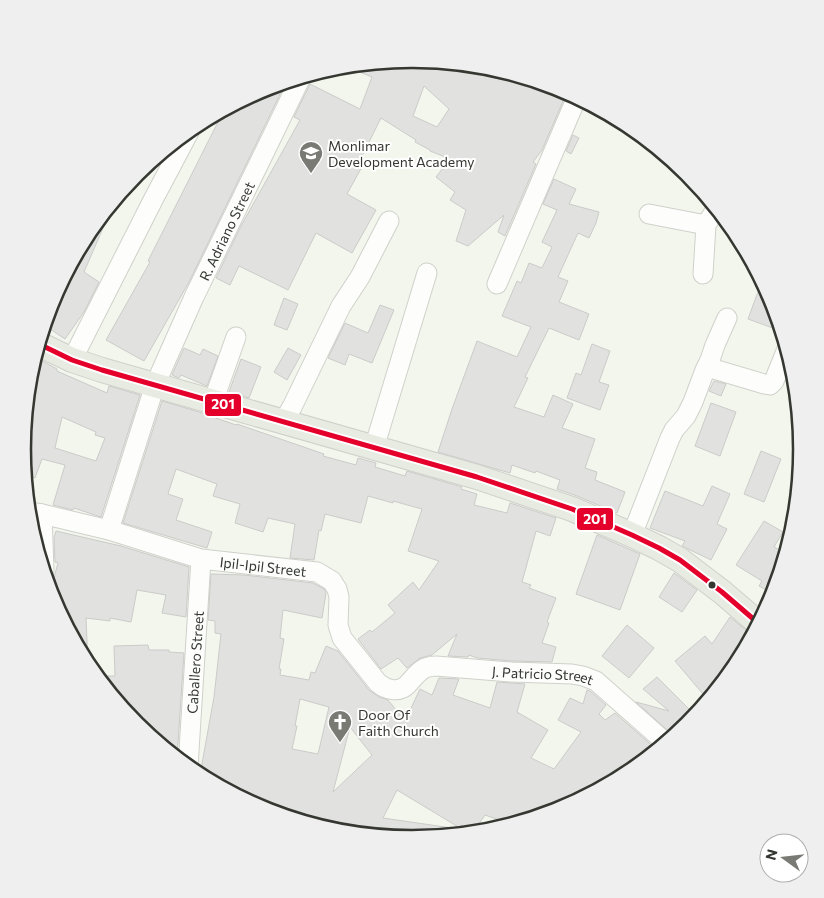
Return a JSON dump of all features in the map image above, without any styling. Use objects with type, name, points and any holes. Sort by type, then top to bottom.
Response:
[{"type":"main road","points":[[45,347],[72,360],[102,370],[486,480],[572,509],[659,548],[686,564],[752,618]]},
{"type":"street","name":"R. Adriano Street","points":[[109,530],[155,385],[194,296],[298,85]]},
{"type":"street","points":[[497,284],[574,105]]},
{"type":"street","points":[[72,360],[182,146]]},
{"type":"street","points":[[649,214],[706,225]]},
{"type":"street","points":[[703,274],[706,225],[712,215]]},
{"type":"street","points":[[283,422],[341,306],[360,277],[389,221]]},
{"type":"street","points":[[374,448],[427,273]]},
{"type":"street","points":[[632,535],[670,438],[693,402],[727,318]]},
{"type":"street","points":[[213,402],[236,337]]},
{"type":"street","points":[[707,367],[770,385],[774,381],[782,361]]},
{"type":"street","name":"Ipil-Ipil Street","points":[[37,514],[109,530],[201,558],[317,572],[332,582],[337,589],[339,597],[338,626],[342,638],[384,688],[396,690],[406,687]]},
{"type":"street","name":"Caballero Street","points":[[189,757],[201,558]]},
{"type":"street","name":"J. Patricio Street","points":[[406,687],[424,668],[436,666],[583,676],[596,681],[660,738]]},
{"type":"building","points":[[412,68],[444,70],[511,81],[564,100],[542,150],[533,162],[536,164],[505,236],[498,232],[504,215],[468,246],[456,241],[466,210],[450,200],[455,192],[436,177],[450,159],[430,151],[381,118],[359,162],[363,165],[347,194],[376,210],[352,253],[316,233],[288,290],[239,266],[230,285],[216,278],[241,226],[300,120],[294,117],[310,84],[360,109],[372,77],[360,72]],"holes":[[[424,86],[449,109],[437,127],[413,116]]]},
{"type":"building","points":[[282,91],[189,282],[144,361],[106,340],[150,262],[148,261],[218,121]]},
{"type":"building","points":[[573,135],[579,138],[571,154],[566,151]]},
{"type":"building","points":[[554,179],[576,189],[569,204],[599,212],[589,238],[578,233],[558,277],[568,281],[559,302],[589,314],[579,340],[549,328],[525,377],[528,378],[514,407],[544,417],[553,395],[573,404],[562,428],[595,439],[585,468],[597,472],[595,480],[625,492],[617,513],[557,489],[560,480],[536,471],[535,473],[512,465],[510,473],[438,452],[477,341],[517,357],[531,327],[502,316],[517,281],[521,283],[529,263],[542,268],[552,247],[542,242],[557,210],[543,204]]},
{"type":"building","points":[[105,224],[84,272],[99,282],[84,312],[65,339],[50,329],[51,327],[60,303],[82,259]]},
{"type":"building","points":[[758,291],[773,328],[748,319]]},
{"type":"building","points":[[284,298],[298,304],[287,330],[274,325]]},
{"type":"building","points":[[380,305],[394,310],[372,363],[349,354],[345,365],[328,358],[345,323],[368,333]]},
{"type":"building","points":[[592,344],[610,351],[599,382],[609,385],[600,410],[567,398],[576,373],[581,375]]},
{"type":"building","points":[[184,348],[200,355],[203,349],[218,356],[207,386],[181,375],[179,378],[172,375]]},
{"type":"building","points":[[288,348],[301,355],[287,380],[274,372]]},
{"type":"building","points":[[241,359],[261,367],[249,398],[229,392]]},
{"type":"building","points":[[42,361],[57,369],[57,371],[107,393],[109,386],[140,395],[101,517],[74,508],[73,510],[53,505],[65,465],[42,459],[35,478],[32,477],[32,474],[32,424]],"holes":[[[62,417],[96,432],[95,435],[105,438],[96,461],[55,448]]]},
{"type":"building","points":[[714,381],[726,384],[721,396],[709,391]]},
{"type":"building","points":[[162,401],[237,424],[324,454],[323,456],[356,465],[358,458],[376,463],[375,467],[405,476],[407,471],[462,487],[461,489],[477,494],[474,505],[507,513],[510,503],[556,518],[550,536],[536,531],[522,582],[531,585],[529,588],[556,598],[542,643],[556,647],[552,662],[512,661],[477,658],[469,655],[468,657],[448,656],[457,634],[432,655],[420,658],[407,668],[398,658],[381,669],[358,639],[370,630],[372,632],[395,613],[388,605],[413,582],[419,590],[439,561],[408,551],[422,509],[368,496],[361,523],[325,514],[321,531],[319,530],[314,560],[290,558],[295,524],[268,518],[263,532],[235,523],[240,504],[213,496],[217,484],[176,469],[168,494],[183,499],[176,520],[212,532],[207,548],[123,523]]},
{"type":"building","points":[[711,403],[736,412],[720,456],[695,446]]},
{"type":"building","points":[[761,451],[781,459],[764,502],[744,494]]},
{"type":"building","points":[[712,486],[730,494],[717,524],[727,529],[711,560],[682,546],[685,541],[650,528],[665,491],[703,506]]},
{"type":"building","points":[[764,521],[783,532],[774,547],[779,550],[766,590],[759,586],[762,581],[736,565]]},
{"type":"building","points":[[56,531],[121,546],[189,567],[186,617],[162,613],[166,595],[137,590],[131,622],[110,618],[110,621],[86,618],[87,648],[60,595],[54,579],[58,563],[55,562],[54,538]]},
{"type":"building","points":[[597,535],[640,554],[620,610],[576,594]]},
{"type":"building","points":[[674,573],[697,590],[682,612],[659,597]]},
{"type":"building","points":[[211,574],[244,575],[313,583],[324,589],[326,593],[322,618],[283,610],[280,638],[284,639],[279,669],[281,669],[280,675],[309,680],[311,672],[315,673],[326,646],[338,651],[369,690],[379,697],[388,700],[405,721],[420,689],[432,695],[439,678],[459,679],[453,695],[490,708],[497,682],[525,684],[517,712],[548,730],[531,758],[554,769],[581,732],[558,720],[570,698],[583,704],[587,690],[606,705],[599,714],[605,720],[615,713],[651,745],[624,766],[602,779],[558,801],[511,817],[498,820],[485,815],[479,823],[458,827],[397,790],[383,818],[449,828],[412,830],[387,829],[313,817],[266,801],[201,767],[214,697],[221,634],[215,633],[215,621],[208,620]],"holes":[[[300,699],[329,707],[318,754],[292,749]],[[350,727],[372,755],[333,792]]]},
{"type":"building","points":[[730,617],[746,630],[729,661],[703,694],[675,661],[705,636],[712,644]]},
{"type":"building","points":[[627,625],[654,648],[629,678],[602,656]]},
{"type":"building","points":[[148,645],[149,650],[169,650],[169,652],[184,653],[178,749],[143,718],[106,676],[115,676],[114,646]]},
{"type":"building","points":[[657,677],[689,709],[668,730],[636,702],[669,711],[643,689]]},
{"type":"transit line","name":"201","points":[[45,347],[72,360],[102,370],[477,477],[572,509],[632,535],[680,560],[752,618]]},
{"type":"place","name":"Monlimar Development Academy","points":[[311,174]]},
{"type":"place","name":"Door Of Faith Church","points":[[340,743]]}]
